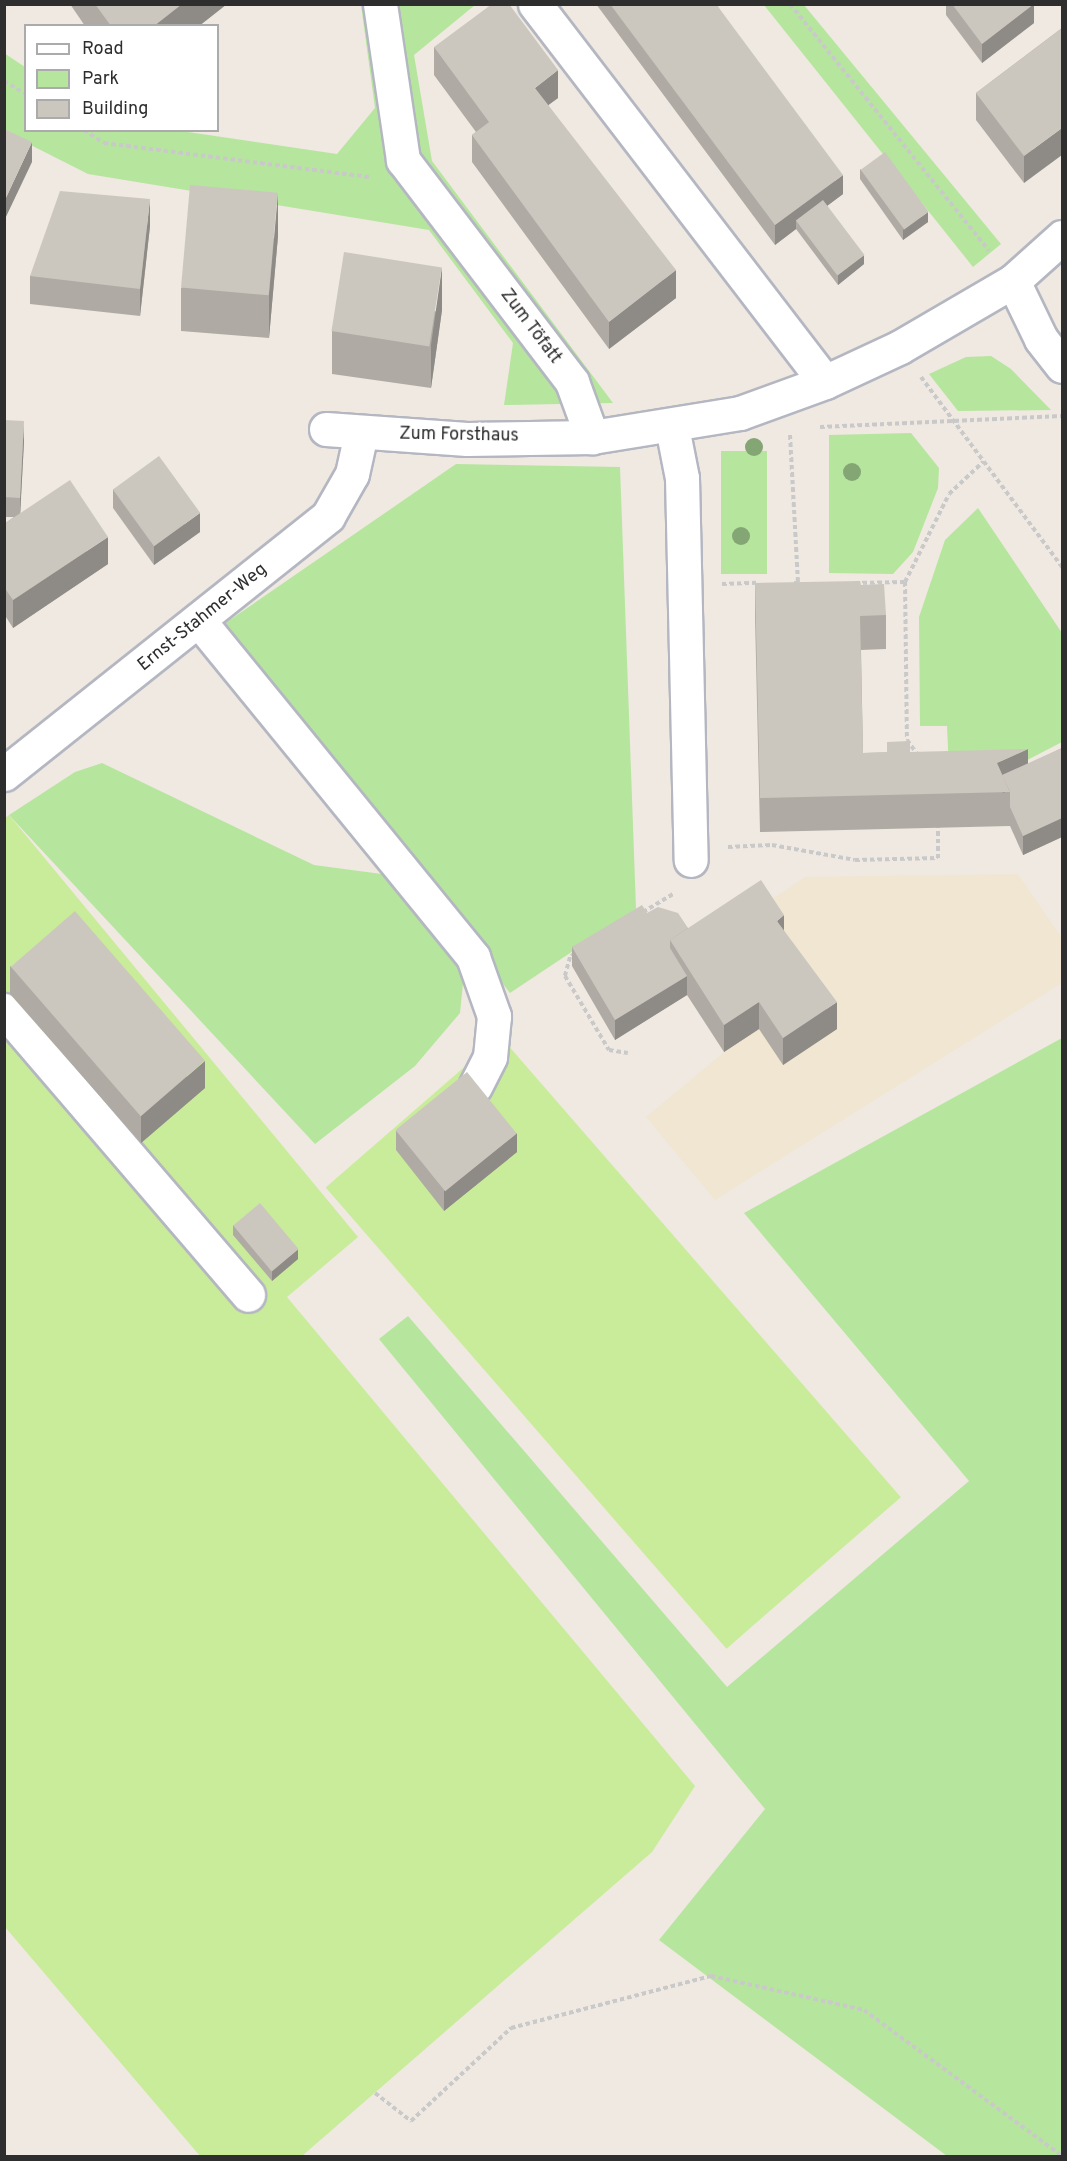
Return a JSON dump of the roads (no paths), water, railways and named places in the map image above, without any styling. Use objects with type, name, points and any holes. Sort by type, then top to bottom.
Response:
[{"type":"street","name":"Zum Töfatt","points":[[380,4],[403,160],[572,382],[592,437]]},
{"type":"street","points":[[535,4],[825,382]]},
{"type":"street","points":[[592,437],[672,427],[740,413],[825,382],[900,347],[1013,280],[1062,237]]},
{"type":"street","points":[[1013,280],[1041,339],[1062,366]]},
{"type":"street","points":[[672,427],[682,478],[691,860]]},
{"type":"street","name":"Zum Forsthaus","points":[[326,429],[468,439],[592,437]]},
{"type":"street","name":"Ernst-Stahmer-Weg","points":[[4,774],[200,622],[328,516],[352,474],[361,433]]},
{"type":"street","points":[[200,622],[473,957],[494,1016],[490,1057],[475,1086]]},
{"type":"street","points":[[4,1010],[248,1295]]}]
